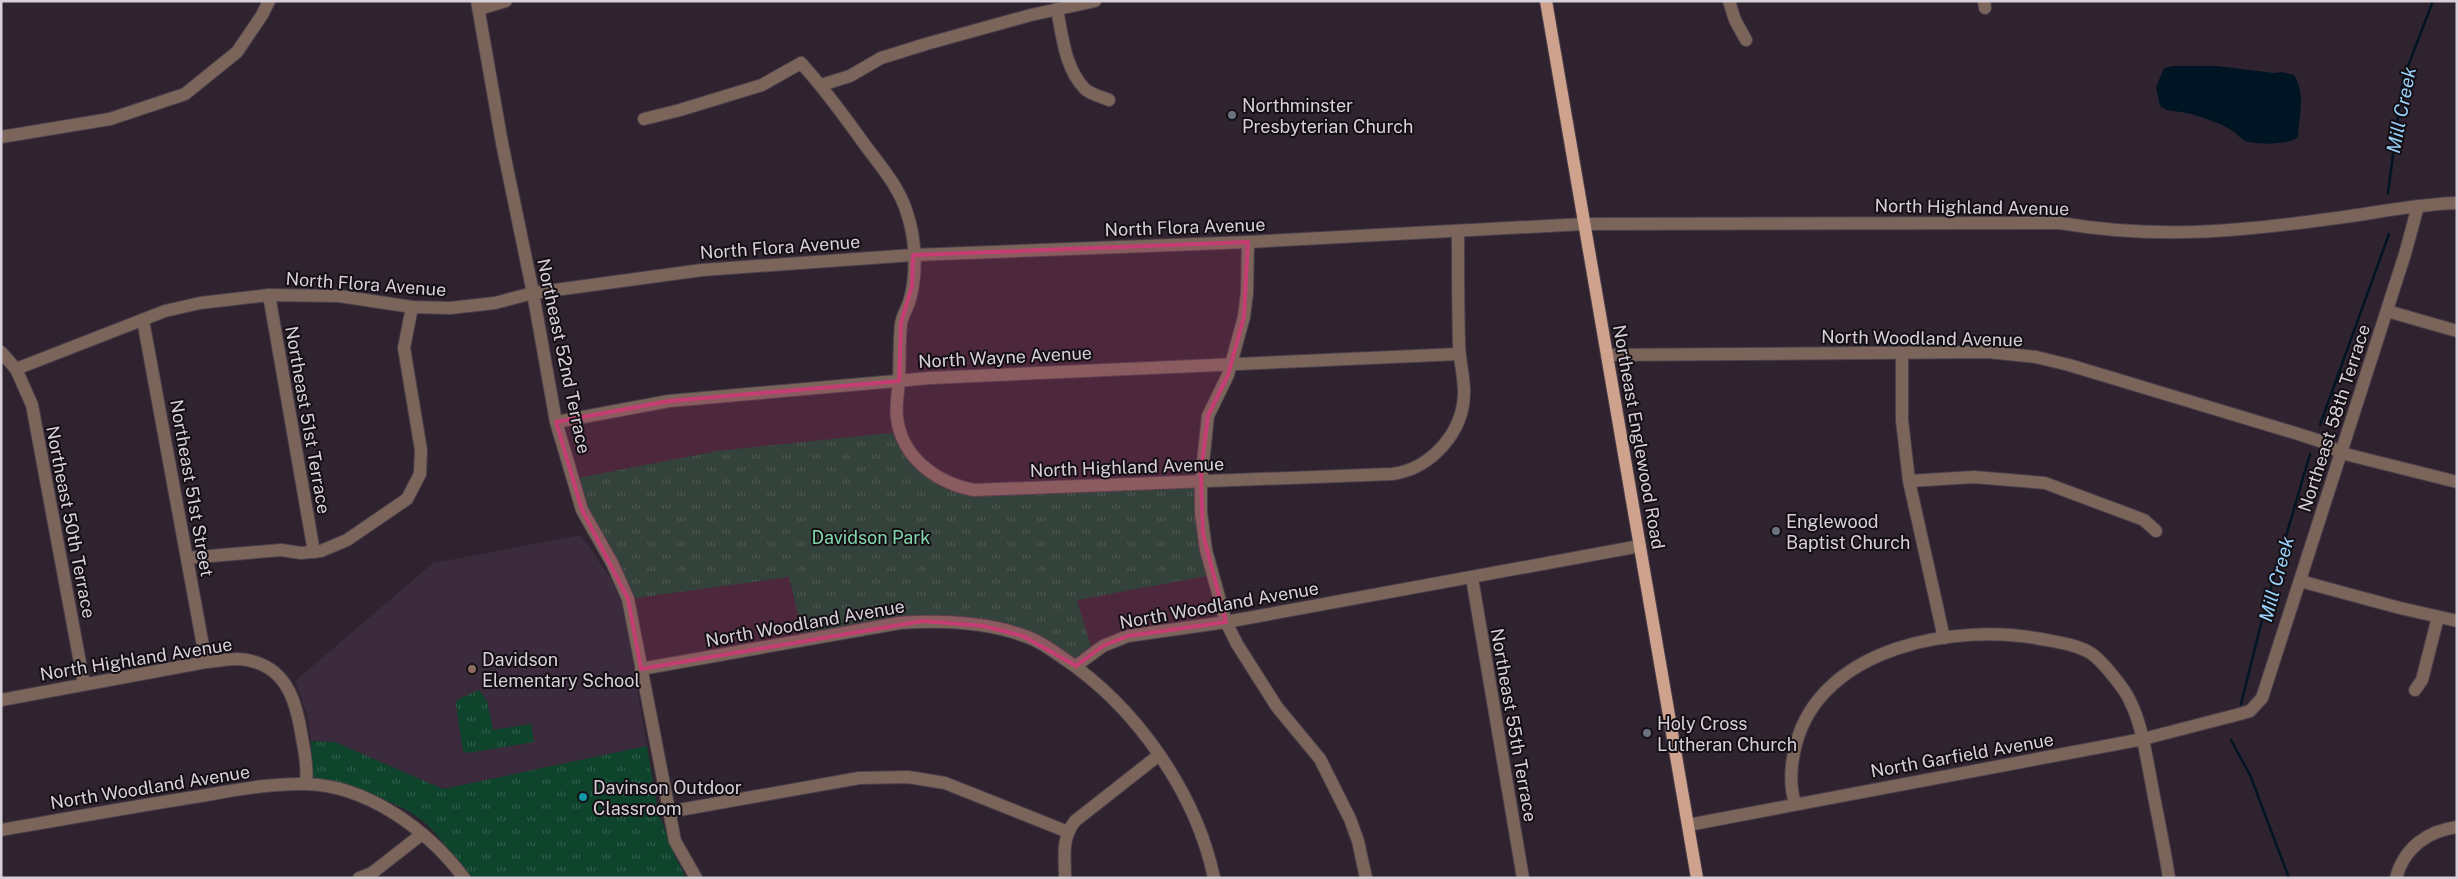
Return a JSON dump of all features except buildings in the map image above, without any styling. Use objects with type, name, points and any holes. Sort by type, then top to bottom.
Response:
[{"type":"main road","name":"Northeast Englewood Road","points":[[1546,1],[1697,878]]},
{"type":"street","points":[[1,137],[110,119],[185,94],[237,52],[262,15],[269,1]]},
{"type":"street","points":[[478,5],[506,1]]},
{"type":"street","points":[[821,85],[850,76],[881,58],[926,44],[1094,1]]},
{"type":"street","points":[[1729,1],[1735,20],[1746,40]]},
{"type":"street","name":"Northeast 52nd Terrace","points":[[478,5],[556,422],[582,510],[612,563],[628,599],[640,669],[675,841],[696,878]]},
{"type":"street","points":[[1057,9],[1064,50],[1074,71],[1085,90],[1109,100]]},
{"type":"street","name":"North Highland Avenue","points":[[644,119],[762,85],[801,63],[821,85],[900,196],[912,231],[912,286],[901,322],[897,419],[905,443],[925,468],[950,484],[974,490],[987,490],[1392,474],[1412,470],[1429,459],[1451,436],[1461,414],[1464,393],[1459,354]]},
{"type":"street","name":"North Highland Avenue","points":[[1584,224],[2060,223],[2135,233],[2188,234],[2306,222],[2418,206],[2457,203]]},
{"type":"street","name":"Northeast 58th Terrace","points":[[2240,714],[2250,711],[2262,698],[2387,311],[2418,206]]},
{"type":"street","name":"North Flora Avenue","points":[[16,369],[165,311],[200,303],[269,295],[339,296],[412,308],[450,308],[495,303],[533,293],[702,270],[913,255],[1248,242],[1584,224]]},
{"type":"street","points":[[1458,231],[1459,354]]},
{"type":"street","points":[[1248,242],[1247,293],[1232,363],[1208,416],[1201,482],[1201,512],[1206,550],[1226,622],[1245,660],[1271,699],[1320,759],[1350,819],[1358,841],[1366,878]]},
{"type":"street","name":"Northeast 51st Terrace","points":[[269,295],[314,552]]},
{"type":"street","points":[[186,558],[281,550],[314,552],[347,540],[407,499],[420,474],[421,450],[404,348],[412,308]]},
{"type":"street","points":[[2387,311],[2457,331]]},
{"type":"street","name":"Northeast 51st Street","points":[[144,320],[206,662]]},
{"type":"street","points":[[1,352],[16,369]]},
{"type":"street","name":"North Woodland Avenue","points":[[1607,355],[1988,352],[2058,362],[2320,441],[2341,453],[2457,482]]},
{"type":"street","name":"North Wayne Avenue","points":[[556,422],[669,401],[899,381],[1232,363],[1459,354]]},
{"type":"street","points":[[1902,354],[1902,420],[1910,481],[1944,638]]},
{"type":"street","name":"Northeast 50th Terrace","points":[[16,369],[32,405],[84,684]]},
{"type":"street","points":[[1910,481],[1974,477],[2045,483],[2144,520],[2156,531]]},
{"type":"street","name":"North Woodland Avenue","points":[[640,669],[900,623],[922,621],[983,626],[1022,636],[1051,650],[1076,666],[1103,646],[1128,636],[1226,622],[1640,546]]},
{"type":"street","name":"Northeast 55th Terrace","points":[[1472,578],[1523,878]]},
{"type":"street","points":[[2300,580],[2438,617],[2457,620]]},
{"type":"street","points":[[2415,690],[2422,680],[2438,617]]},
{"type":"street","points":[[1795,803],[1791,780],[1794,752],[1803,725],[1821,694],[1840,678],[1879,656],[1900,648],[1969,634],[2022,635],[2066,645],[2092,654],[2130,700],[2143,739],[2164,842],[2169,878]]},
{"type":"street","name":"North Highland Avenue","points":[[1,700],[206,662],[240,658],[256,662],[270,669],[286,684],[293,697],[299,718],[307,775],[306,784]]},
{"type":"street","points":[[1076,666],[1115,700],[1159,755],[1186,799],[1198,827],[1214,878]]},
{"type":"street","name":"North Garfield Avenue","points":[[1688,825],[1795,803],[2143,739],[2240,714]]},
{"type":"street","points":[[1066,878],[1064,851],[1068,832],[1080,816],[1159,755]]},
{"type":"street","points":[[668,812],[859,778],[908,777],[945,783],[1068,832]]},
{"type":"street","points":[[306,784],[328,786],[374,803],[422,834],[464,878]]},
{"type":"street","name":"North Woodland Avenue","points":[[1,830],[251,787],[306,784]]},
{"type":"street","points":[[2396,878],[2403,861],[2419,841],[2430,834],[2457,827]]},
{"type":"street","points":[[359,878],[372,873],[422,834]]},
{"type":"highlighted area","points":[[1248,242],[1244,317],[1228,375],[1208,416],[1201,472],[1203,534],[1226,622],[1128,636],[1103,646],[1076,666],[1023,636],[983,626],[923,621],[641,669],[628,599],[582,510],[556,422],[669,401],[899,381],[901,322],[912,286],[913,255]]},
{"type":"shaded area","name":"Davidson Elementary School","points":[[581,535],[613,582],[623,605],[647,746],[443,789],[335,742],[311,741],[307,714],[295,681],[433,563]]},
{"type":"green space","name":"Davidson Park","points":[[900,432],[912,454],[950,484],[999,489],[1201,482],[1212,575],[1077,600],[1093,654],[1076,666],[1003,630],[923,621],[804,640],[789,577],[628,599],[573,479],[717,451]]},
{"type":"green space","points":[[479,690],[487,701],[493,730],[531,724],[534,742],[467,753],[463,751],[457,700]]},
{"type":"green space","points":[[311,741],[335,742],[443,789],[647,746],[658,811],[675,856],[686,878],[469,878],[465,869],[430,827],[413,814],[371,794],[312,777]]},
{"type":"water","points":[[2173,66],[2217,66],[2274,73],[2282,72],[2294,75],[2298,82],[2301,97],[2298,137],[2281,143],[2264,144],[2250,142],[2244,140],[2228,128],[2210,120],[2163,108],[2160,106],[2156,87],[2164,68]]},
{"type":"waterway","name":"Mill Creek","points":[[2388,193],[2403,79],[2433,1]]},
{"type":"waterway","name":"Mill Creek","points":[[2320,425],[2389,234]]},
{"type":"waterway","name":"Mill Creek","points":[[2241,704],[2265,608],[2310,454]]},
{"type":"waterway","name":"Mill Creek","points":[[2231,740],[2250,775],[2289,878]]},
{"type":"place","name":"Northminster Presbyterian Church","points":[[1232,115]]},
{"type":"place","name":"Englewood Baptist Church","points":[[1776,531]]},
{"type":"place","name":"Davidson Elementary School","points":[[472,669]]},
{"type":"place","name":"Holy Cross Lutheran Church","points":[[1647,733]]},
{"type":"place","name":"Davinson Outdoor Classroom","points":[[583,797]]}]
